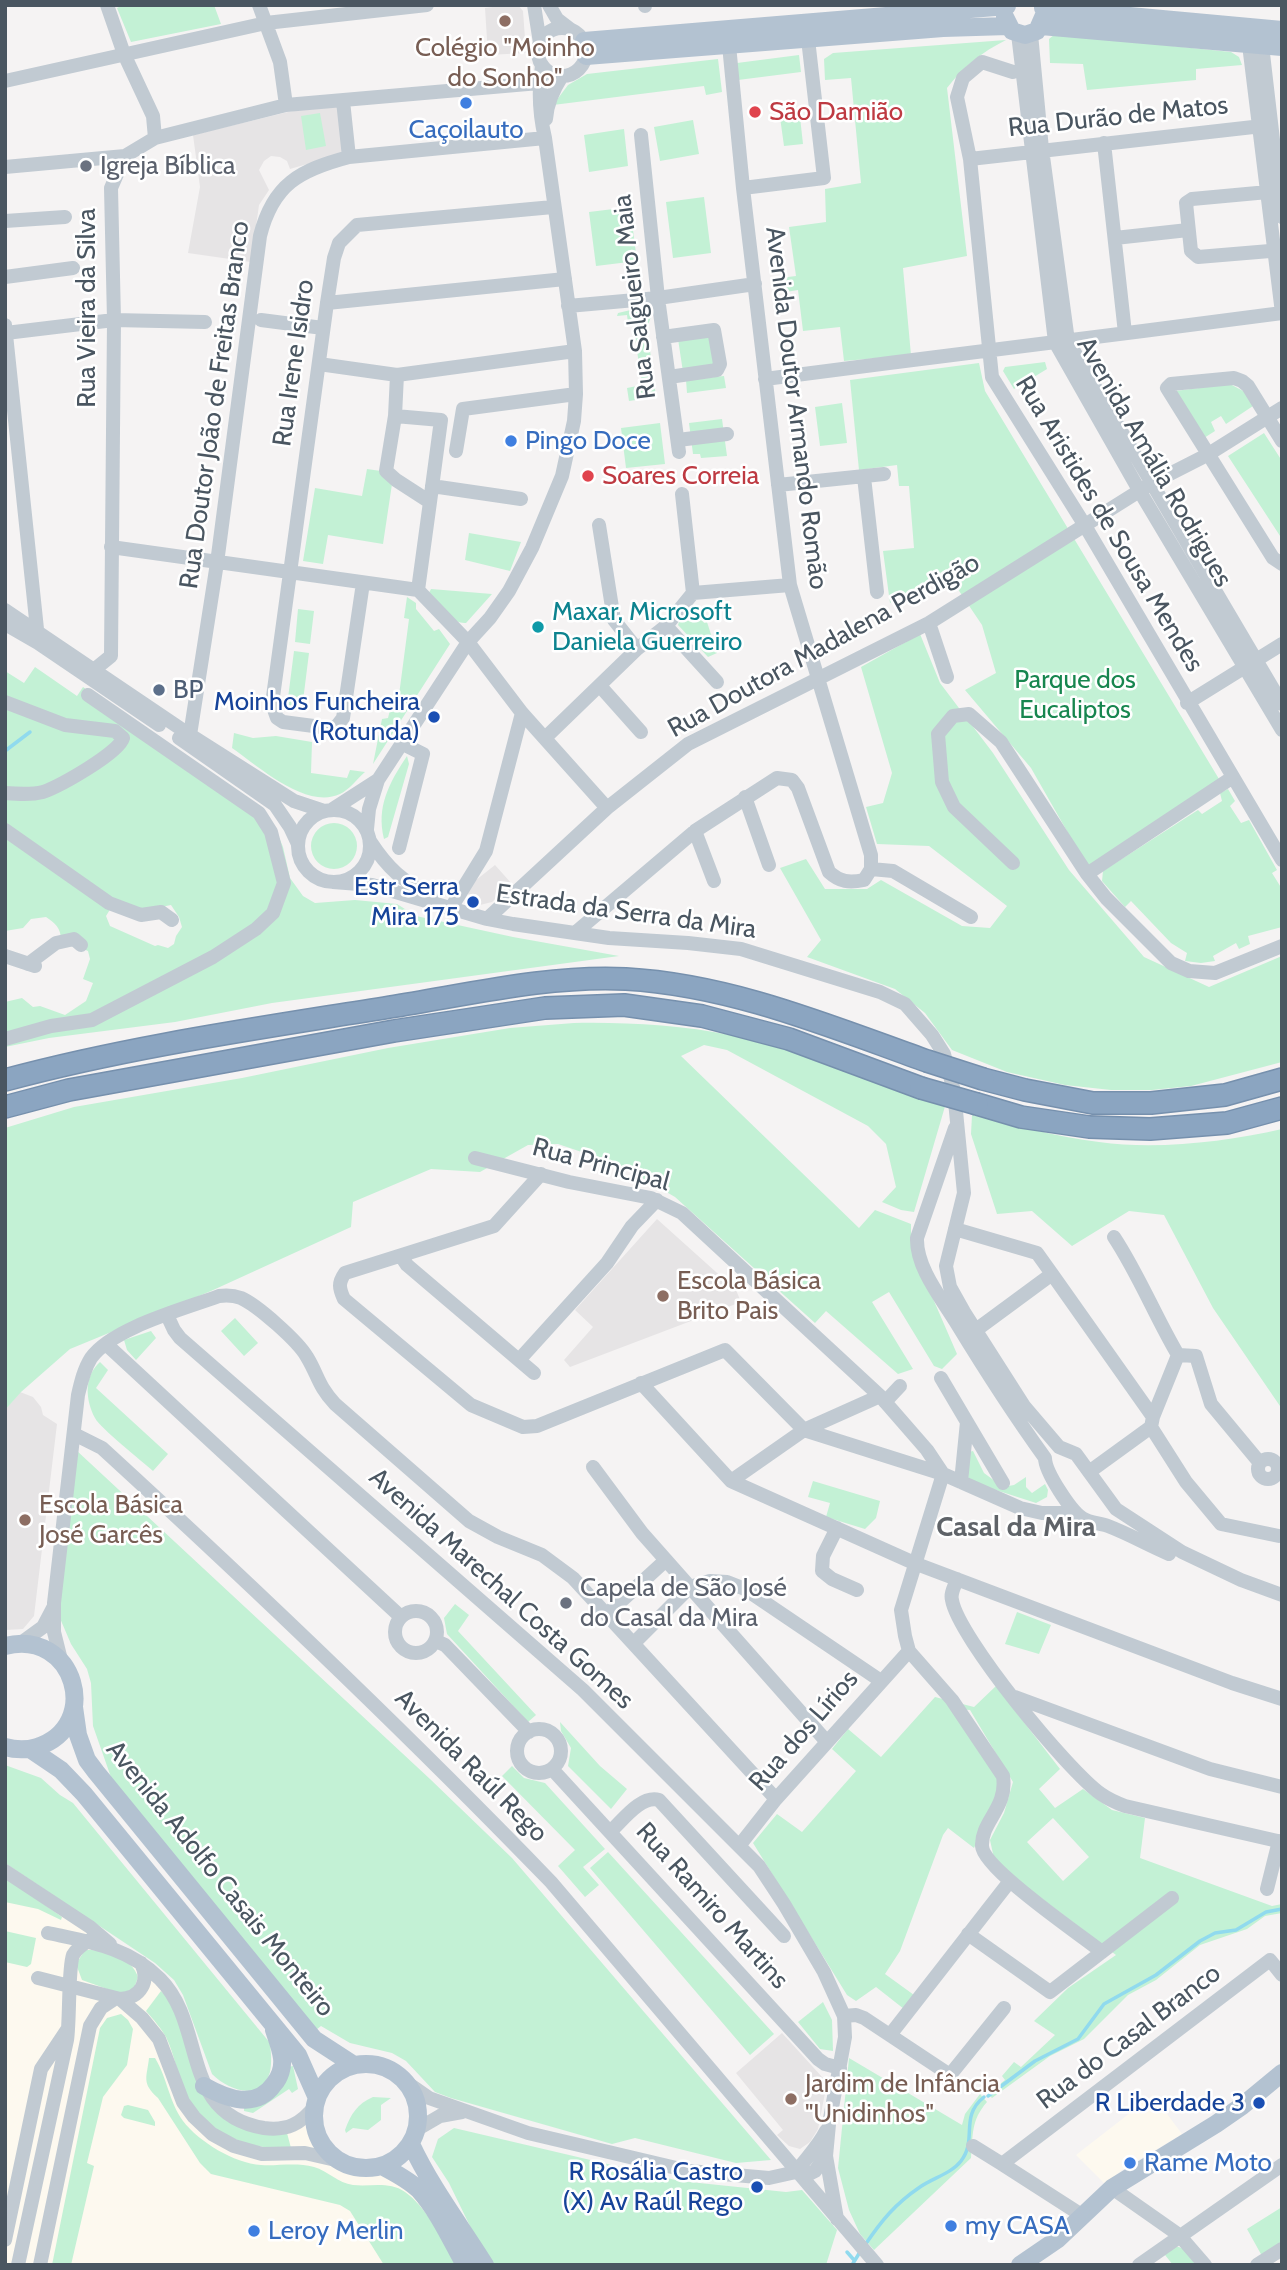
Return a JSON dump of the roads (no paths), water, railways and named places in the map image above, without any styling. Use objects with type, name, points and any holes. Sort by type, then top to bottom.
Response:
[{"type":"highway","points":[[5,1080],[66,1063],[544,982],[625,979],[721,993],[796,1014],[983,1079],[1025,1090],[1093,1102],[1151,1103],[1225,1095],[1282,1079]]},
{"type":"highway","points":[[5,1107],[69,1090],[394,1031],[545,1008],[624,1005],[702,1016],[789,1039],[921,1088],[1021,1117],[1089,1127],[1150,1129],[1227,1123],[1282,1108]]},
{"type":"main road","points":[[585,49],[728,37],[1007,6],[1005,19],[1030,22]]},
{"type":"main road","points":[[728,37],[808,39],[1030,22],[1148,19],[1282,31]]},
{"type":"main road","points":[[1148,19],[1282,47]]},
{"type":"main road","points":[[9,1645],[34,1644],[61,1660]]},
{"type":"main road","name":"Avenida Adolfo Casais Monteiro","points":[[61,1660],[70,1674],[75,1690],[74,1707],[78,1735],[87,1760],[314,2039],[354,2065]]},
{"type":"main road","points":[[5,1747],[30,1749],[45,1745],[68,1723],[74,1707]]},
{"type":"main road","name":"Avenida Adolfo Casais Monteiro","points":[[30,1749],[61,1770],[84,1794],[273,2024],[298,2055],[316,2102]]},
{"type":"main road","points":[[204,2086],[226,2098],[239,2100],[253,2100],[270,2090],[281,2071],[282,2058],[273,2024]]},
{"type":"main road","points":[[414,2137],[396,2159],[382,2166],[354,2167],[340,2161],[328,2152],[319,2139],[314,2123],[316,2102],[325,2083],[338,2072],[354,2065],[368,2063],[396,2072],[407,2082],[419,2109],[414,2137],[426,2176],[485,2265]]},
{"type":"main road","points":[[1020,2265],[1058,2239],[1111,2188],[1242,2106],[1282,2073]]},
{"type":"main road","points":[[382,2166],[409,2181],[419,2191],[446,2230],[465,2265]]},
{"type":"street","points":[[107,5],[124,54],[153,117],[155,138]]},
{"type":"street","points":[[260,5],[280,62],[286,105]]},
{"type":"street","points":[[5,81],[338,9],[427,5]]},
{"type":"street","points":[[534,5],[540,43],[539,58],[551,73],[562,76],[578,70],[585,49],[578,33],[557,19],[549,5]]},
{"type":"street","name":"Avenida Amália Rodrigues","points":[[1030,22],[1037,150],[1062,341],[1250,663],[1282,730]]},
{"type":"street","points":[[765,379],[1282,313],[1273,191],[1256,42],[1236,26]]},
{"type":"street","points":[[540,43],[552,30],[570,29]]},
{"type":"street","points":[[1256,42],[1265,33],[1282,31]]},
{"type":"street","name":"Avenida Doutor Armando Romão","points":[[728,37],[790,585],[820,676],[871,855],[871,869]]},
{"type":"street","points":[[743,188],[824,178],[808,39]]},
{"type":"street","name":"Rua Aristides de Sousa Mendes","points":[[1013,72],[982,62],[963,78],[957,97],[970,159],[992,377],[1084,524],[1187,703],[1282,860]]},
{"type":"street","points":[[333,882],[346,880],[357,874],[365,865],[370,853],[369,809],[378,780],[468,642],[490,618],[509,591],[550,509],[562,476],[570,444],[576,394],[575,351],[540,116],[539,83],[542,65]]},
{"type":"street","points":[[545,138],[547,108],[562,76]]},
{"type":"street","points":[[5,167],[125,156],[155,138],[286,105],[539,83]]},
{"type":"street","points":[[343,101],[349,157]]},
{"type":"street","name":"Rua Durão de Matos","points":[[970,159],[1265,126]]},
{"type":"street","name":"Rua Salgueiro Maia","points":[[641,135],[658,298],[679,446],[727,434]]},
{"type":"street","name":"Rua Doutor João de Freitas Branco","points":[[190,735],[217,563],[260,236],[265,218],[281,190],[294,178],[321,165],[349,157],[545,138]]},
{"type":"street","points":[[1104,144],[1125,333]]},
{"type":"street","name":"Rua Vieira da Silva","points":[[95,669],[111,656],[114,320],[111,188],[125,156]]},
{"type":"street","points":[[101,158],[117,175]]},
{"type":"street","points":[[1273,191],[1282,217]]},
{"type":"street","points":[[1273,191],[1192,199],[1186,203],[1188,230],[1191,251],[1198,257],[1278,251]]},
{"type":"street","name":"Rua Irene Isidro","points":[[363,583],[344,718],[336,727],[329,728],[283,722],[274,712],[272,704],[323,328],[334,258],[339,243],[357,225],[553,207]]},
{"type":"street","points":[[5,221],[65,217]]},
{"type":"street","points":[[1115,238],[1188,230]]},
{"type":"street","points":[[5,277],[74,268]]},
{"type":"street","points":[[327,303],[565,279]]},
{"type":"street","points":[[568,306],[658,298],[755,284]]},
{"type":"street","points":[[37,629],[12,451],[6,329],[114,320],[205,323]]},
{"type":"street","points":[[261,320],[323,328]]},
{"type":"street","points":[[663,337],[714,330],[720,364],[716,370],[668,377]]},
{"type":"street","points":[[318,363],[397,374],[575,351]]},
{"type":"street","points":[[397,374],[386,471],[430,502]]},
{"type":"street","points":[[1282,441],[1248,386],[1234,378],[1171,384],[1167,388],[1273,558],[1282,564]]},
{"type":"street","points":[[456,451],[463,409],[576,394]]},
{"type":"street","name":"Rua Doutora Madalena Perdigão","points":[[487,919],[607,808],[688,744],[929,622],[1084,524],[1207,455],[1282,408]]},
{"type":"street","points":[[394,416],[441,420],[418,590]]},
{"type":"street","points":[[778,485],[884,474]]},
{"type":"street","points":[[863,477],[877,592]]},
{"type":"street","points":[[432,486],[521,499]]},
{"type":"street","points":[[682,494],[693,593]]},
{"type":"street","points":[[598,525],[614,620],[637,649]]},
{"type":"street","points":[[111,547],[418,590],[468,642],[522,713],[607,808]]},
{"type":"street","points":[[545,738],[637,649],[666,625],[693,593],[790,585]]},
{"type":"street","points":[[5,610],[37,629],[190,735],[294,801],[328,811],[352,814],[381,858],[400,878],[451,908]]},
{"type":"street","points":[[929,622],[947,677]]},
{"type":"street","points":[[666,625],[717,682]]},
{"type":"street","points":[[6,627],[38,643],[266,798],[283,816],[298,844],[299,856],[312,874],[322,880],[372,885],[451,908]]},
{"type":"street","points":[[1187,703],[1282,644]]},
{"type":"street","name":"Avenida Amália Rodrigues","points":[[1250,663],[1282,704]]},
{"type":"street","points":[[600,686],[641,732]]},
{"type":"street","points":[[5,1039],[51,1026],[92,1020],[213,957],[256,929],[273,913],[284,883],[271,832],[259,813],[88,695]]},
{"type":"street","points":[[5,702],[65,725],[115,731],[123,738],[116,750],[70,780],[43,792],[5,793]]},
{"type":"street","points":[[451,908],[486,851],[522,713]]},
{"type":"street","points":[[1013,863],[954,807],[942,782],[938,734],[953,716],[970,714],[1000,742],[1087,874],[1106,898],[1171,963],[1189,971],[1215,972],[1282,946]]},
{"type":"street","points":[[399,848],[423,754],[401,743]]},
{"type":"street","points":[[576,932],[695,831],[777,778],[792,780],[799,788],[830,872],[838,879],[852,883],[864,880],[871,869],[893,871],[971,917]]},
{"type":"street","points":[[1087,874],[1233,778]]},
{"type":"street","points":[[298,844],[305,824],[313,816],[351,799],[378,780]]},
{"type":"street","points":[[745,797],[769,865]]},
{"type":"street","points":[[5,830],[109,903],[141,915],[161,912],[172,920]]},
{"type":"street","points":[[695,831],[714,881]]},
{"type":"street","name":"Estrada da Serra da Mira","points":[[451,908],[487,919],[643,942],[688,943],[741,949],[880,992],[905,1004],[932,1035],[944,1054],[954,1091],[964,1192]]},
{"type":"street","points":[[5,956],[31,965],[56,943],[74,939],[81,945]]},
{"type":"street","name":"Estrada da Serra da Mira","points":[[920,1257],[916,1248],[917,1238],[956,1123]]},
{"type":"street","name":"Rua Principal","points":[[475,1158],[569,1182],[657,1200],[682,1213],[882,1399],[927,1450],[943,1474]]},
{"type":"street","points":[[541,1174],[494,1226],[345,1273],[340,1280],[344,1299],[471,1405],[523,1427],[537,1426],[725,1350],[804,1430],[943,1474],[1031,1511],[1076,1513]]},
{"type":"street","points":[[935,1184],[951,1181],[959,1184],[964,1192],[947,1256],[950,1287],[1024,1406],[1059,1447],[1076,1454],[1109,1502],[1128,1519],[1165,1542],[1234,1577]]},
{"type":"street","points":[[519,1360],[607,1263],[632,1226],[657,1200]]},
{"type":"street","points":[[955,1228],[1037,1253],[1152,1422],[1186,1482],[1221,1524],[1281,1537]]},
{"type":"street","points":[[1114,1237],[1137,1274],[1148,1302],[1178,1355]]},
{"type":"street","points":[[401,1256],[407,1265],[534,1373]]},
{"type":"street","points":[[920,1257],[928,1264],[939,1263],[947,1256]]},
{"type":"street","points":[[920,1257],[985,1370],[1045,1458],[1048,1471],[1076,1513],[1086,1521],[1095,1521],[1161,1551],[1282,1595]]},
{"type":"street","points":[[976,1331],[1052,1274]]},
{"type":"street","points":[[61,1660],[54,1632],[54,1603],[78,1395],[85,1369],[96,1352],[121,1333],[219,1296],[233,1295],[248,1302],[302,1350],[319,1385],[335,1404],[469,1521],[541,1555],[562,1568],[776,1800]]},
{"type":"street","name":"Avenida Marechal Costa Gomes","points":[[167,1315],[169,1323],[180,1338],[583,1690],[759,1866],[824,1972],[844,2016]]},
{"type":"street","points":[[106,1344],[401,1617]]},
{"type":"street","points":[[1089,1472],[1152,1422],[1178,1355]]},
{"type":"street","points":[[1178,1355],[1196,1356],[1211,1404],[1260,1463],[1272,1460],[1280,1472]]},
{"type":"street","points":[[941,1378],[1003,1483]]},
{"type":"street","points":[[641,1383],[732,1481],[914,1563],[1282,1699]]},
{"type":"street","points":[[732,1481],[804,1430],[882,1399],[900,1386]]},
{"type":"street","points":[[961,1482],[967,1422]]},
{"type":"street","name":"Avenida Raúl Rego","points":[[74,1434],[102,1448],[275,1607],[551,1882],[873,2260]]},
{"type":"street","points":[[1045,1458],[1059,1447]]},
{"type":"street","points":[[593,1467],[642,1533],[827,1742]]},
{"type":"street","points":[[943,1474],[901,1610],[909,1651],[952,1700],[1003,1776],[1005,1789],[1002,1801],[989,1824],[982,1846],[986,1857],[1010,1881],[1102,1952]]},
{"type":"street","points":[[1031,1511],[1051,1503],[1058,1487]]},
{"type":"street","points":[[1095,1521],[1108,1510],[1109,1502]]},
{"type":"street","points":[[837,1528],[823,1556],[822,1571],[832,1579],[857,1590]]},
{"type":"street","points":[[607,1614],[666,1560]]},
{"type":"street","points":[[957,1579],[951,1597],[957,1618],[985,1661],[1074,1769],[1102,1795],[1125,1806],[1280,1841],[1266,1889]]},
{"type":"street","points":[[634,1643],[690,1587],[710,1581],[727,1583],[745,1589],[881,1681]]},
{"type":"street","points":[[9,1645],[43,1627],[54,1603]]},
{"type":"street","points":[[413,1611],[428,1614],[436,1625],[436,1641],[428,1650],[421,1653],[408,1652],[402,1648],[394,1633],[401,1617],[413,1611]]},
{"type":"street","points":[[436,1641],[445,1645],[529,1732]]},
{"type":"street","name":"Rua dos Lírios","points":[[739,1846],[776,1800],[909,1651]]},
{"type":"street","points":[[1013,1697],[1210,1769],[1282,1787]]},
{"type":"street","points":[[543,1729],[556,1736],[560,1742],[561,1757],[552,1769],[532,1772],[521,1763],[518,1757],[519,1743],[529,1732],[543,1729]]},
{"type":"street","name":"Rua Ramiro Martins","points":[[552,1769],[818,2059],[840,2068]]},
{"type":"street","points":[[611,1831],[644,1801],[653,1798],[659,1800],[784,1936]]},
{"type":"street","points":[[5,1871],[90,1927],[161,1980],[180,2009],[204,2086],[226,2111],[247,2123],[277,2128],[305,2119],[316,2102]]},
{"type":"street","points":[[890,2035],[1010,1881]]},
{"type":"street","points":[[968,1934],[1051,1992],[1172,1898]]},
{"type":"street","points":[[48,1933],[90,1940],[117,1949]]},
{"type":"street","points":[[18,2265],[69,2026],[73,1956],[82,1944],[90,1940]]},
{"type":"street","name":"Rua do Casal Branco","points":[[1002,2164],[1270,1961],[1282,1975]]},
{"type":"street","points":[[38,1978],[118,1999],[129,1999],[141,1990],[145,1977],[141,1963]]},
{"type":"street","points":[[118,1999],[142,2018],[159,2039],[183,2102],[212,2134],[234,2146],[262,2154],[305,2153],[340,2161]]},
{"type":"street","points":[[40,2265],[90,2026],[101,2008],[118,1999]]},
{"type":"street","points":[[837,2219],[826,2156],[829,2124],[845,2038],[844,2016],[861,2016],[950,2075],[1004,2008]]},
{"type":"street","points":[[5,2240],[41,2069],[69,2026]]},
{"type":"street","points":[[407,2082],[429,2098],[528,2133],[689,2171],[769,2178],[796,2172],[809,2174],[815,2171],[826,2156]]},
{"type":"street","points":[[414,2137],[440,2116],[467,2112]]},
{"type":"street","points":[[796,2172],[816,2148],[829,2124]]},
{"type":"street","points":[[973,2146],[1083,2216]]},
{"type":"street","points":[[1139,2265],[1282,2165]]},
{"type":"street","points":[[1111,2188],[1179,2235],[1205,2265]]},
{"type":"street","points":[[1257,2265],[1282,2249]]},
{"type":"waterway","points":[[5,751],[30,732]]},
{"type":"waterway","points":[[988,2096],[1035,2061],[1078,2039],[1104,2004],[1156,1975],[1200,1941],[1215,1933],[1236,1930],[1266,1912],[1282,1909]]},
{"type":"waterway","points":[[865,2245],[896,2206],[961,2161],[968,2145],[972,2112],[984,2097]]},
{"type":"waterway","points":[[847,2252],[854,2260]]},
{"type":"waterway","points":[[852,2265],[860,2252]]},
{"type":"place","name":"Colégio \"Moinho do Sonho\"","points":[[505,21]]},
{"type":"place","name":"Caçoilauto","points":[[466,103]]},
{"type":"place","name":"São Damião","points":[[755,112]]},
{"type":"place","name":"Igreja Bíblica","points":[[86,166]]},
{"type":"place","name":"Pingo Doce","points":[[511,441]]},
{"type":"place","name":"Soares Correia","points":[[588,476]]},
{"type":"place","name":"Maxar, Microsoft Daniela Guerreiro","points":[[538,627]]},
{"type":"place","name":"BP","points":[[159,690]]},
{"type":"place","name":"Moinhos Funcheira (Rotunda)","points":[[434,717]]},
{"type":"place","name":"Estr Serra Mira 175","points":[[473,902]]},
{"type":"place","name":"Escola Básica Brito Pais","points":[[663,1296]]},
{"type":"place","name":"Escola Básica José Garcês","points":[[25,1520]]},
{"type":"place","name":"Capela de São José do Casal da Mira","points":[[566,1603]]},
{"type":"place","name":"Jardim de Infância \"Unidinhos\"","points":[[791,2099]]},
{"type":"place","name":"R Liberdade 3","points":[[1259,2103]]},
{"type":"place","name":"Rame Moto","points":[[1130,2163]]},
{"type":"place","name":"R Rosália Castro (X) Av Raúl Rego","points":[[757,2187]]},
{"type":"place","name":"my CASA","points":[[951,2226]]},
{"type":"place","name":"Leroy Merlin","points":[[254,2231]]},
{"type":"district","name":"Casal da Mira","points":[[1016,1528]]},
{"type":"park label","name":"Parque dos Eucaliptos","points":[[1075,695]]}]
